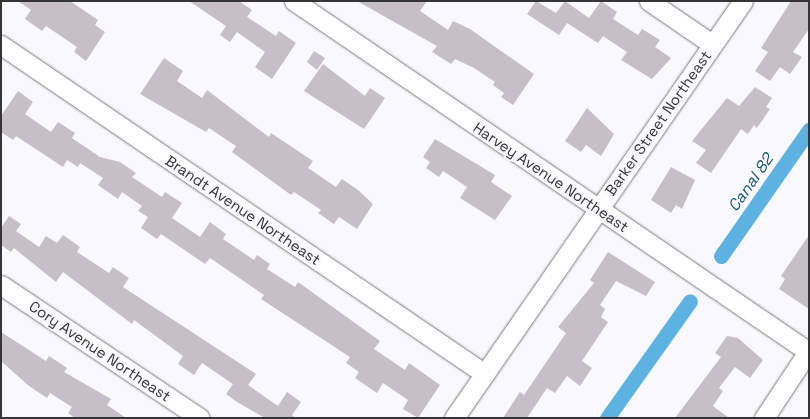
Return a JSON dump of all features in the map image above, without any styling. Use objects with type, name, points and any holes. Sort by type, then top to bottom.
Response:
[{"type":"street","name":"Harvey Avenue Northeast","points":[[294,1],[598,210],[809,351]]},
{"type":"street","points":[[649,1],[712,44]]},
{"type":"street","name":"Barker Street Northeast","points":[[454,418],[743,1]]},
{"type":"street","name":"Brandt Avenue Northeast","points":[[1,45],[485,374]]},
{"type":"street","name":"Cory Avenue Northeast","points":[[1,285],[200,418]]},
{"type":"street","points":[[764,418],[809,351]]},
{"type":"building","points":[[18,1],[70,1],[98,20],[95,25],[105,32],[86,61],[74,52],[77,47],[46,26],[42,31],[25,19],[31,10]]},
{"type":"building","points":[[189,1],[239,1],[252,10],[247,17],[276,36],[279,31],[296,43],[272,79],[255,67],[265,52],[237,32],[230,42],[220,35],[226,26]]},
{"type":"building","points":[[357,1],[427,1],[420,11],[448,30],[453,21],[470,29],[534,74],[513,105],[501,97],[504,93],[493,85],[495,82],[474,68],[455,59],[451,64],[432,52],[437,46]]},
{"type":"building","points":[[536,1],[556,13],[565,1],[589,18],[601,1],[617,12],[613,19],[638,35],[642,29],[660,40],[655,47],[671,58],[652,79],[621,60],[627,52],[603,36],[598,43],[567,23],[559,35],[527,14]]},
{"type":"building","points":[[791,1],[809,1],[809,29],[793,52],[802,57],[790,74],[780,67],[770,81],[755,71],[768,52],[761,48]]},
{"type":"building","points":[[314,51],[325,58],[317,70],[307,62]]},
{"type":"building","points":[[164,58],[183,71],[177,81],[202,98],[207,90],[269,137],[271,133],[313,161],[308,168],[336,187],[342,179],[358,190],[373,204],[357,229],[339,217],[334,224],[318,213],[321,210],[294,192],[291,195],[232,152],[236,146],[209,128],[206,132],[140,94]]},
{"type":"building","points":[[323,64],[365,96],[370,88],[385,98],[364,129],[304,91]]},
{"type":"building","points":[[755,87],[772,98],[766,107],[770,109],[757,128],[754,125],[748,134],[741,129],[711,173],[696,163],[706,150],[692,141],[727,98],[739,106]]},
{"type":"building","points":[[18,91],[33,102],[25,114],[51,132],[58,122],[75,133],[72,138],[100,157],[120,162],[136,173],[132,177],[162,197],[165,192],[182,203],[172,218],[200,237],[210,222],[226,234],[223,239],[254,260],[257,255],[270,264],[267,269],[295,287],[298,282],[380,341],[374,349],[405,370],[409,363],[440,385],[418,418],[403,409],[408,400],[383,383],[377,393],[355,378],[359,372],[346,363],[350,357],[261,299],[264,295],[210,258],[205,264],[161,234],[157,239],[141,228],[148,217],[138,211],[142,206],[122,192],[118,199],[98,185],[103,178],[80,163],[78,167],[67,160],[63,167],[16,136],[13,140],[1,132],[1,116]]},
{"type":"building","points":[[587,108],[614,134],[601,156],[586,145],[581,152],[565,141]]},
{"type":"building","points":[[435,139],[495,175],[491,182],[512,196],[495,220],[460,198],[467,187],[443,171],[439,177],[426,168],[430,162],[423,157]]},
{"type":"building","points":[[671,167],[695,180],[682,209],[676,205],[671,213],[651,200]]},
{"type":"building","points":[[9,216],[21,224],[16,231],[39,247],[46,236],[57,243],[63,235],[80,247],[77,252],[109,273],[113,267],[129,278],[123,287],[256,374],[248,385],[278,406],[287,392],[301,402],[292,415],[296,418],[265,418],[237,402],[226,394],[233,384],[202,363],[194,375],[178,364],[183,356],[134,320],[132,324],[63,272],[56,282],[14,248],[11,252],[1,245],[1,228]]},
{"type":"building","points":[[809,235],[809,309],[779,289],[785,279],[781,276]]},
{"type":"building","points":[[608,252],[655,282],[646,296],[616,281],[600,305],[605,309],[601,317],[608,322],[582,361],[592,368],[580,386],[567,376],[555,393],[547,388],[527,418],[503,418],[520,392],[524,395],[566,333],[558,327],[594,283],[590,280]]},
{"type":"building","points":[[1,332],[46,361],[49,356],[67,368],[64,372],[111,399],[107,405],[126,418],[75,418],[68,413],[72,407],[50,393],[47,398],[29,386],[1,361]]},
{"type":"building","points":[[727,336],[738,338],[763,360],[750,378],[735,367],[719,388],[723,391],[713,406],[729,418],[675,418],[721,357],[715,353]]},
{"type":"waterway","name":"Canal 82","points":[[721,256],[809,130]]},
{"type":"waterway","name":"Canal 82","points":[[607,418],[690,301]]}]
